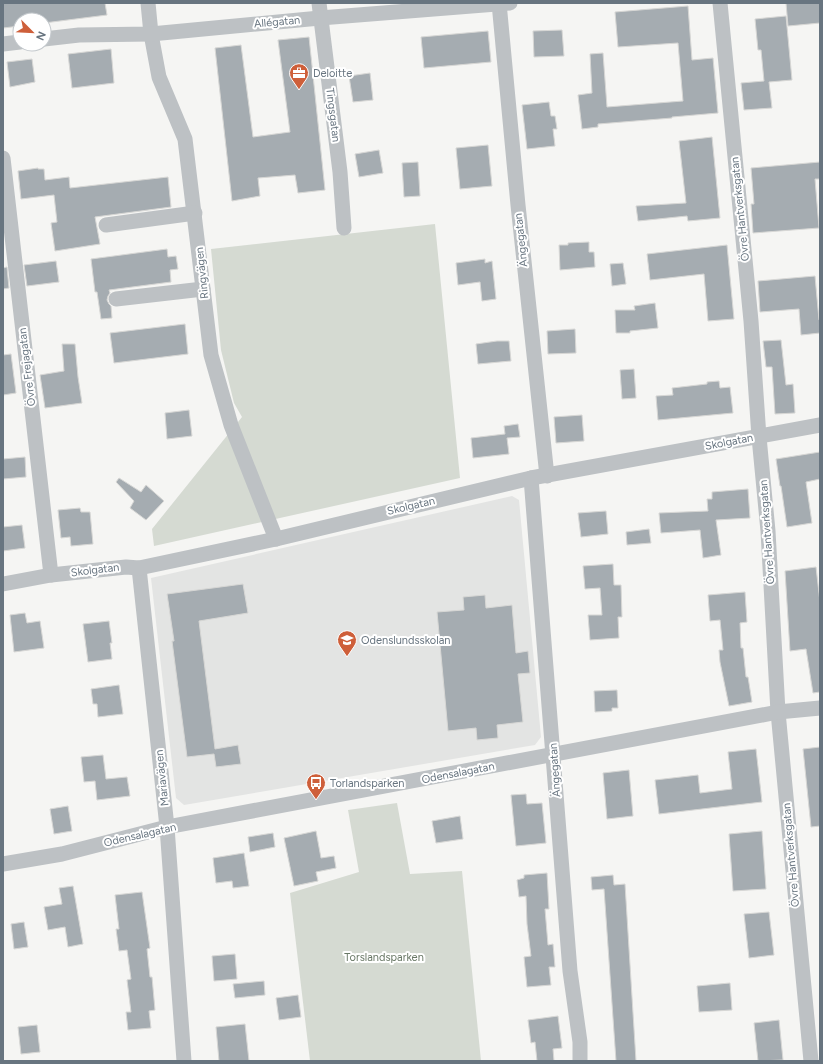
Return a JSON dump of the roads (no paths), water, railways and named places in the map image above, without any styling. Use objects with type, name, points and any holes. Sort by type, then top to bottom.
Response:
[{"type":"street","name":"Ringvägen","points":[[148,3],[151,34],[159,77],[186,139],[211,355],[231,425],[276,538]]},
{"type":"street","name":"Allégatan","points":[[52,38],[151,34],[320,10],[502,3]]},
{"type":"street","name":"Ängegatan","points":[[502,3],[518,205],[546,476]]},
{"type":"street","name":"Övre Hantverksgatan","points":[[720,3],[751,321],[759,437],[768,530],[778,712],[811,1061]]},
{"type":"street","name":"Tingsgatan","points":[[320,10],[340,172],[344,228]]},
{"type":"street","name":"Övre Frejagatan","points":[[3,158],[51,575]]},
{"type":"street","points":[[106,225],[195,213]]},
{"type":"street","points":[[116,299],[204,288]]},
{"type":"street","name":"Skolgatan","points":[[3,584],[51,575],[126,566],[139,568],[276,538],[531,478],[820,425]]},
{"type":"street","name":"Ängegatan","points":[[531,478],[571,975],[580,1042],[580,1061]]},
{"type":"street","name":"Mariavägen","points":[[139,568],[167,827],[184,1061]]},
{"type":"street","name":"Odensalagatan","points":[[3,864],[62,854],[167,827],[778,712],[820,708]]},
{"type":"place","name":"Deloitte","points":[[299,90]]},
{"type":"place","name":"Odenslundsskolan","points":[[347,657]]},
{"type":"place","name":"Torlandsparken","points":[[316,800]]},
{"type":"park label","name":"Torslandsparken","points":[[384,957]]}]
